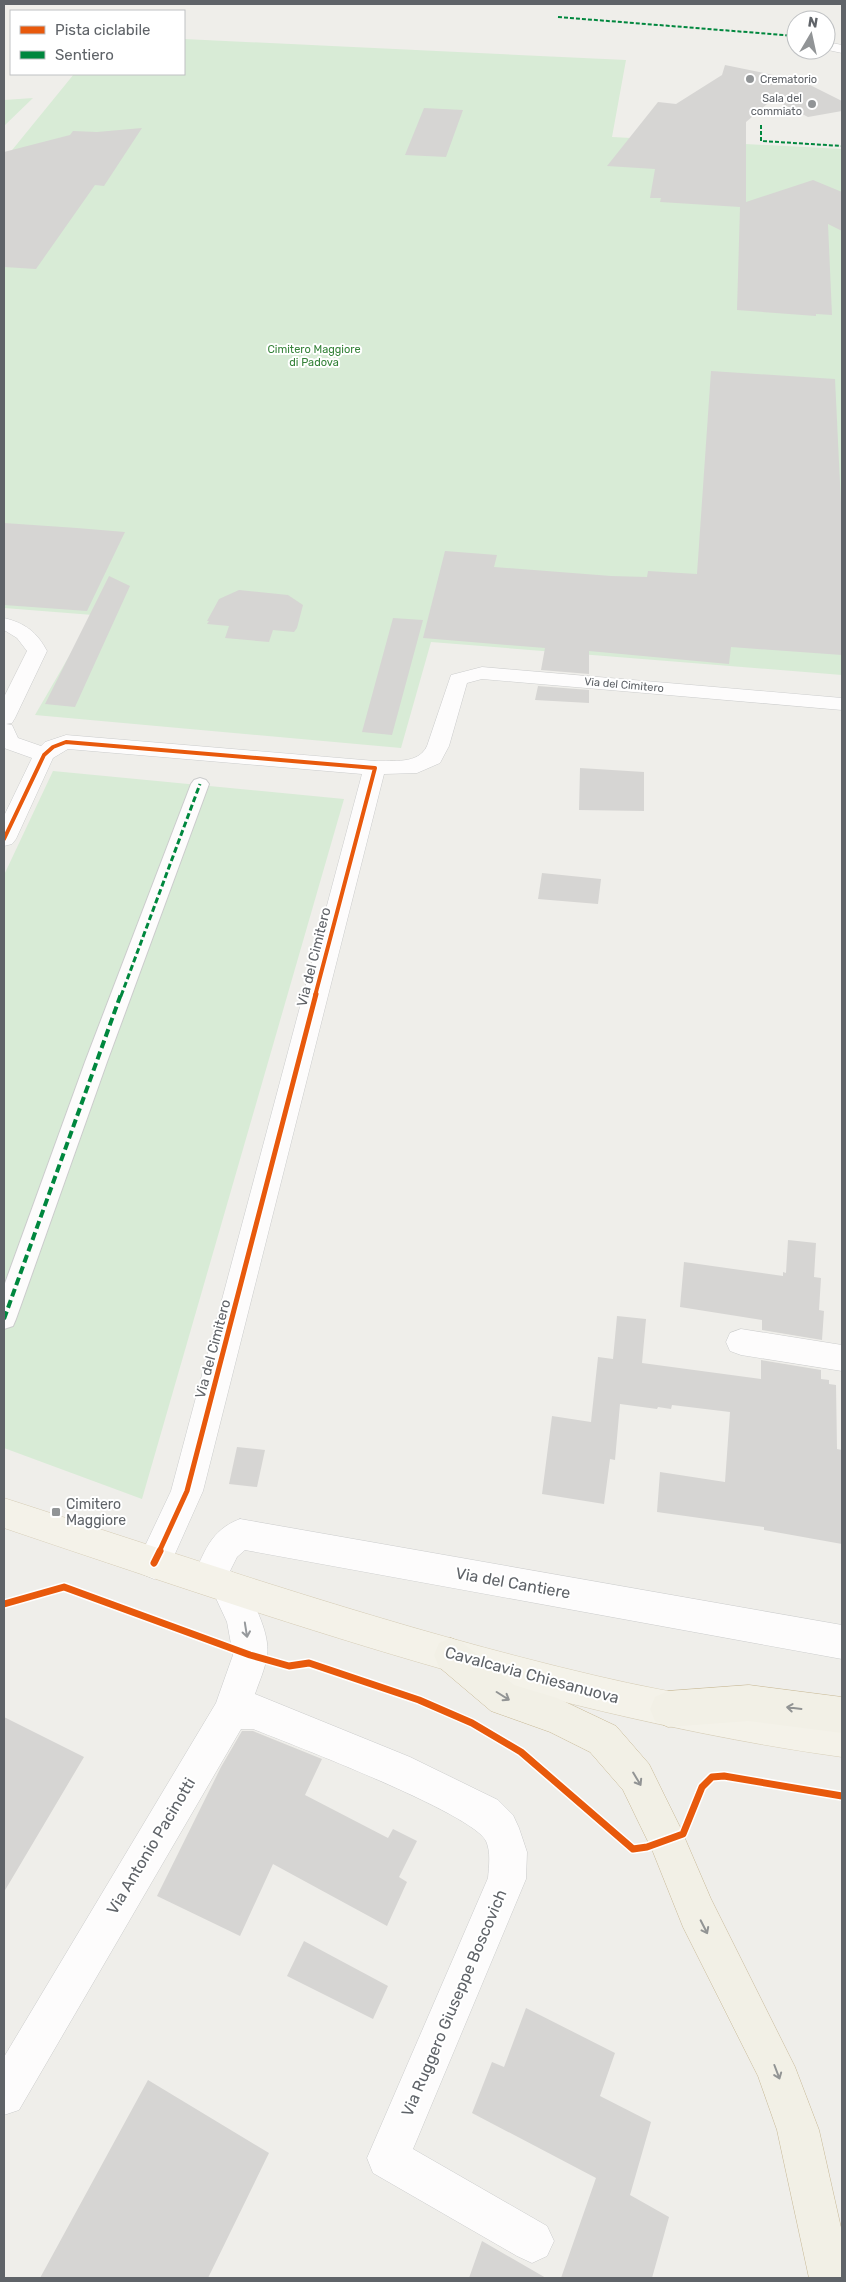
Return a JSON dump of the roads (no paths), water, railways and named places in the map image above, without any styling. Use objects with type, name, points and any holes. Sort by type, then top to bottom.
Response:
[{"type":"highway","points":[[451,1655],[504,1699],[557,1716],[603,1739],[636,1777],[667,1840],[697,1913],[775,2067],[798,2130],[831,2278]]},
{"type":"highway","points":[[668,1709],[749,1703],[842,1715]]},
{"type":"main road","name":"Cavalcavia Chiesanuova","points":[[4,1513],[154,1563],[451,1655],[596,1694],[668,1709],[842,1740]]},
{"type":"street","points":[[4,624],[14,626],[31,638],[37,652],[4,718]]},
{"type":"street","name":"Via del Cimitero","points":[[44,755],[53,747],[66,742],[87,742],[375,768],[417,766],[432,758],[438,746],[458,679],[482,674],[842,704]]},
{"type":"street","points":[[4,730],[9,742],[44,755],[4,839]]},
{"type":"street","name":"Via del Cimitero","points":[[154,1563],[176,1518],[187,1490],[294,1086],[331,932],[375,768]]},
{"type":"street","points":[[4,1319],[96,1062],[200,784]]},
{"type":"street","points":[[741,1342],[842,1358]]},
{"type":"street","name":"Via del Cantiere","points":[[218,1583],[225,1546],[240,1534],[842,1642]]},
{"type":"street","name":"Via Antonio Pacinotti","points":[[4,2095],[230,1712],[250,1655],[244,1620],[218,1583]]},
{"type":"street","name":"Via Ruggero Giuseppe Boscovich","points":[[230,1712],[253,1711],[397,1770],[485,1812],[500,1828],[508,1852],[507,1879],[388,2158],[532,2241]]},
{"type":"place","name":"Crematorio","points":[[750,79]]},
{"type":"place","name":"Sala del commiato","points":[[812,104]]},
{"type":"place","name":"Cimitero Maggiore","points":[[56,1512]]},
{"type":"park label","name":"Cimitero Maggiore di Padova","points":[[314,355]]}]
